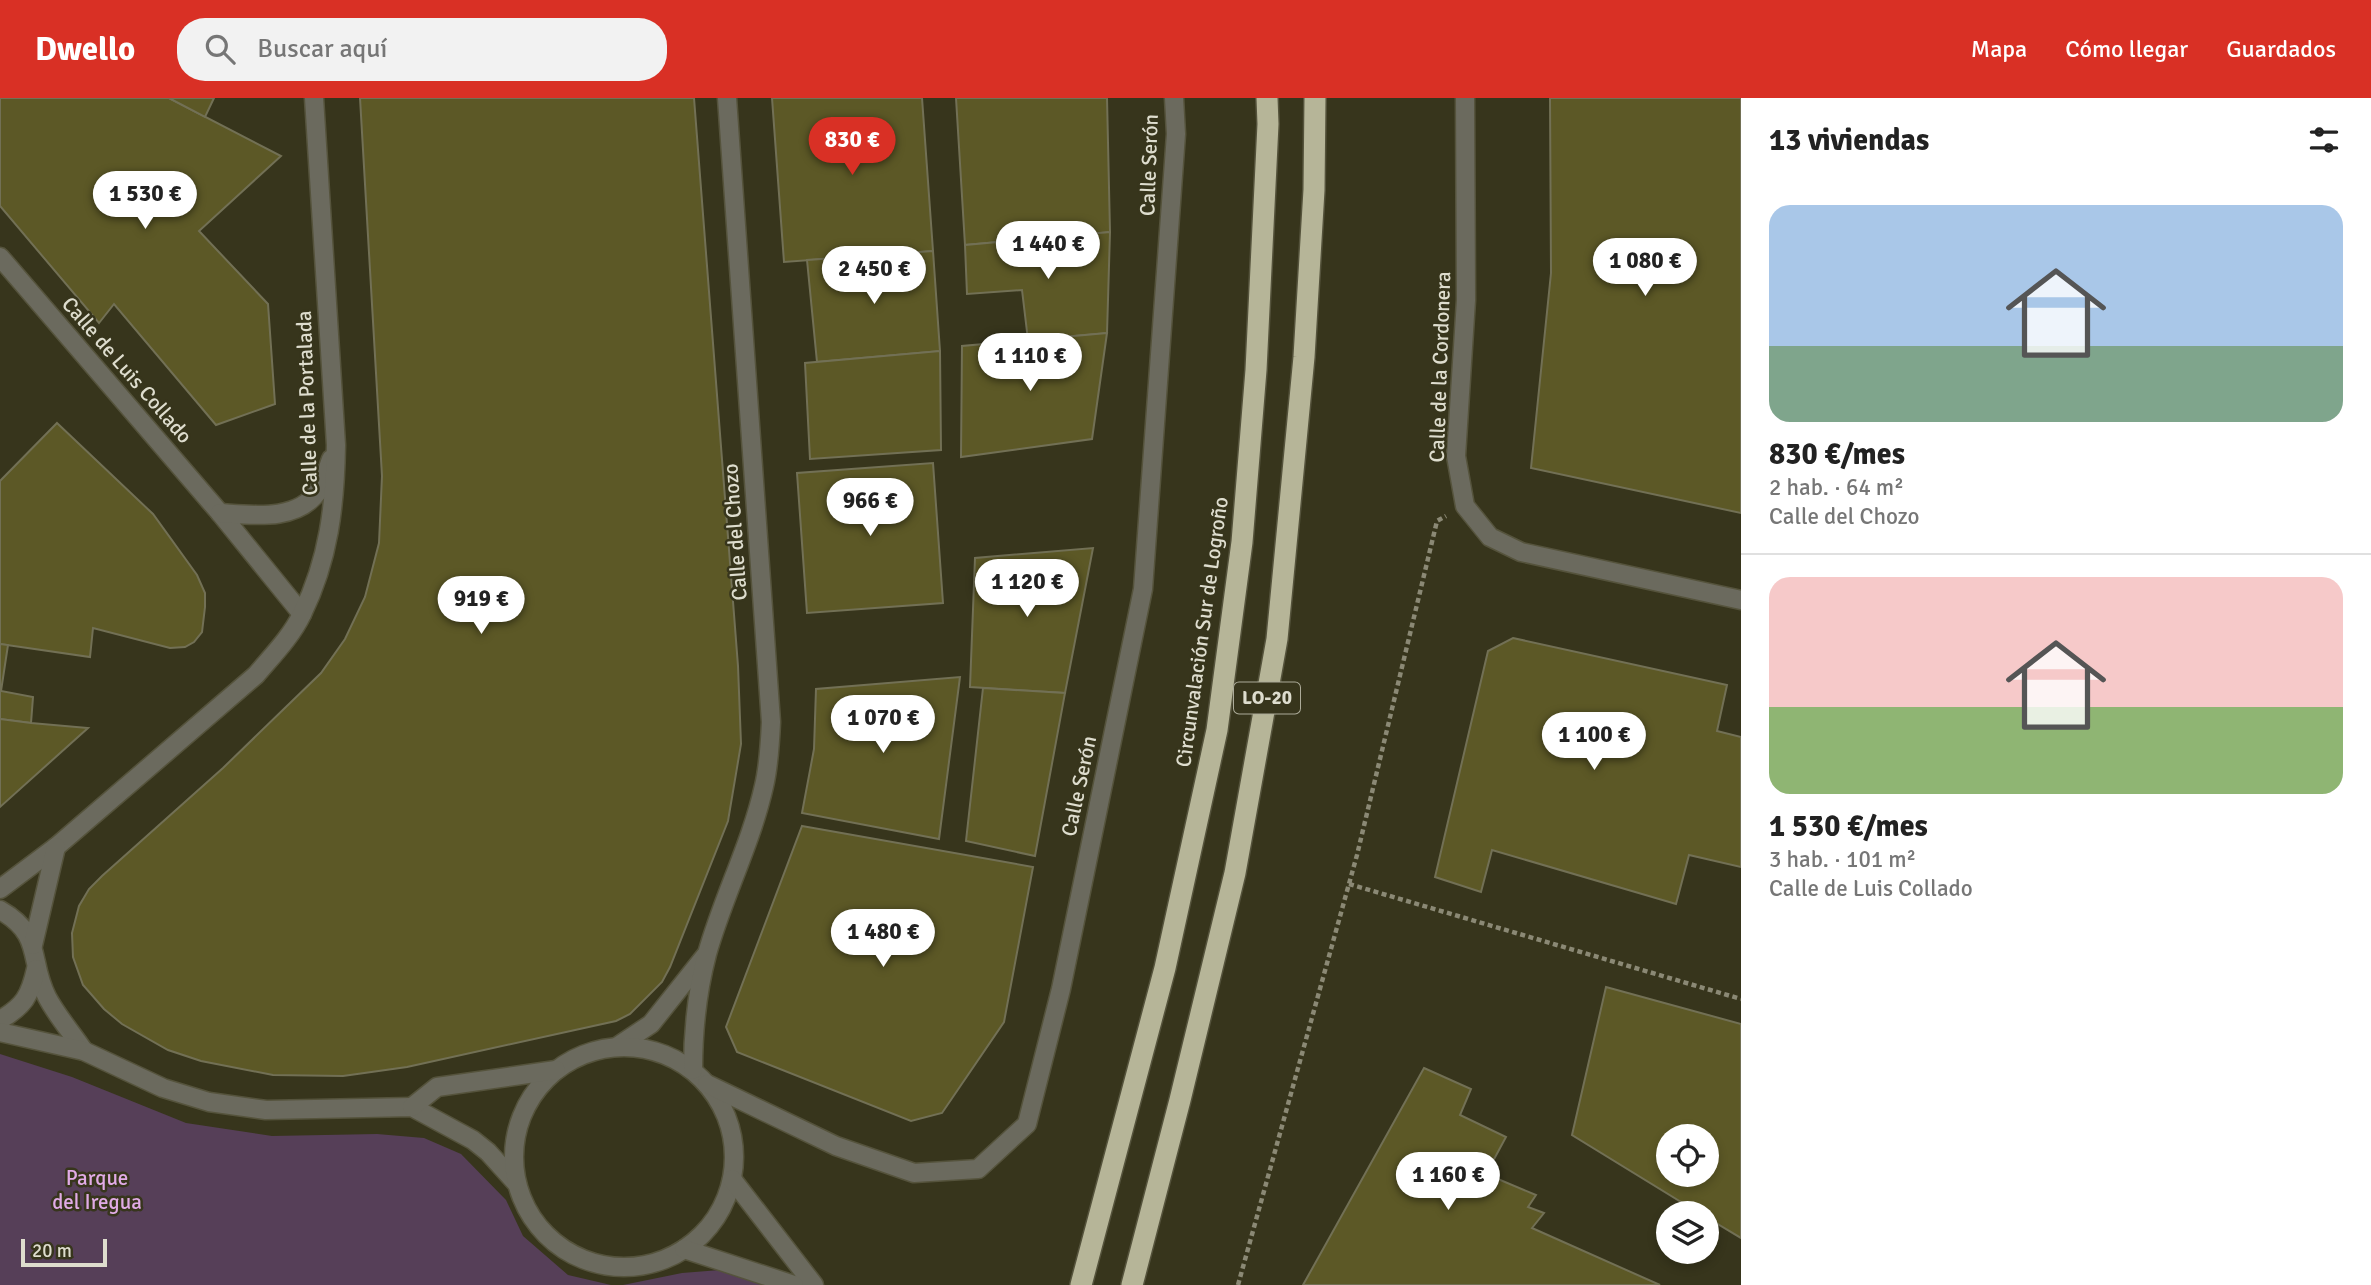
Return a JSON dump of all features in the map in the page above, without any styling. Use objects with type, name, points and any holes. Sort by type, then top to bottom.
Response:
[{"type":"highway","name":"Circunvalación Sur de Logroño","points":[[1081,1283],[1165,968],[1217,730],[1242,542],[1256,369],[1268,124],[1266,98]]},
{"type":"highway","name":"LO-20","points":[[1132,1285],[1235,873],[1277,639],[1304,357],[1314,190],[1315,98]]},
{"type":"street","name":"Calle de la Portalada","points":[[0,889],[56,847],[256,675],[282,645],[302,614],[328,542],[335,499],[336,445],[314,98]]},
{"type":"street","name":"Calle del Chozo","points":[[693,1070],[693,1030],[707,954],[765,786],[771,722],[727,98]]},
{"type":"street","name":"Calle Serón","points":[[707,1084],[836,1146],[914,1173],[978,1169],[1027,1124],[1061,989],[1143,589],[1176,134],[1174,98]]},
{"type":"street","name":"Calle de la Cordonera","points":[[1465,98],[1466,300],[1456,456],[1465,506],[1490,537],[1521,552],[1741,600]]},
{"type":"street","name":"Calle de Luis Collado","points":[[0,257],[220,513],[302,614]]},
{"type":"street","points":[[220,513],[264,516],[297,508],[319,490],[336,445]]},
{"type":"street","points":[[56,847],[33,945],[36,969],[47,997],[84,1051]]},
{"type":"street","points":[[0,910],[20,925],[33,945]]},
{"type":"street","name":"Calle del Chozo","points":[[618,1046],[650,1024],[707,954]]},
{"type":"street","points":[[0,1020],[17,1010],[31,991],[36,969]]},
{"type":"street","points":[[0,1032],[84,1051],[163,1088],[209,1101],[266,1110],[412,1107],[473,1140],[488,1152],[517,1184]]},
{"type":"street","points":[[618,1046],[638,1047],[658,1052],[693,1070],[707,1084],[725,1112],[734,1145],[732,1179],[723,1206],[706,1230],[684,1250],[652,1264],[617,1267],[582,1259],[552,1241],[526,1209],[517,1184],[514,1152],[519,1121],[534,1093],[556,1070],[585,1053],[618,1046]]},
{"type":"street","points":[[412,1107],[437,1087],[556,1070]]},
{"type":"street","points":[[732,1179],[814,1285]]},
{"type":"street","points":[[684,1250],[794,1285]]},
{"type":"path","points":[[1238,1285],[1349,884],[1437,521],[1465,506]]},
{"type":"path","points":[[1349,884],[1741,999]]},
{"type":"green space","name":"Parque del Iregua","points":[[0,1054],[72,1077],[186,1123],[272,1136],[377,1134],[424,1138],[461,1154],[506,1200],[523,1236],[568,1275],[611,1285],[0,1285]]},
{"type":"green space","points":[[720,1270],[771,1285],[623,1285],[682,1273]]},
{"type":"building","points":[[0,98],[169,98],[281,156],[199,231],[268,304],[275,404],[216,425],[114,304],[99,323],[0,206]]},
{"type":"building","points":[[169,98],[214,98],[205,117]]},
{"type":"building","points":[[360,98],[694,98],[738,666],[741,744],[728,821],[670,967],[662,982],[630,1014],[616,1021],[407,1067],[343,1076],[273,1075],[201,1061],[168,1050],[122,1024],[104,1009],[83,985],[73,957],[72,933],[79,906],[89,889],[223,768],[321,673],[345,639],[365,597],[379,543],[382,476]]},
{"type":"building","points":[[772,98],[922,98],[933,251],[784,262]]},
{"type":"building","points":[[956,98],[1107,98],[1110,232],[965,245]]},
{"type":"building","points":[[1550,98],[1741,98],[1741,513],[1531,468],[1551,273]]},
{"type":"building","points":[[1110,232],[1107,333],[1028,340],[1022,290],[967,294],[965,245]]},
{"type":"building","points":[[933,251],[940,351],[817,362],[807,260]]},
{"type":"building","points":[[1107,333],[1092,439],[961,457],[962,346]]},
{"type":"building","points":[[940,351],[941,450],[810,459],[805,363]]},
{"type":"building","points":[[57,423],[153,514],[197,575],[205,593],[205,607],[202,632],[194,642],[185,647],[170,648],[93,628],[90,657],[0,644],[0,481]]},
{"type":"building","points":[[933,463],[943,603],[807,613],[797,473]]},
{"type":"building","points":[[1093,548],[1065,693],[970,687],[975,558]]},
{"type":"building","points":[[1513,638],[1727,685],[1717,731],[1741,737],[1741,867],[1689,855],[1676,904],[1492,850],[1481,892],[1435,877],[1488,651]]},
{"type":"building","points":[[0,644],[8,645],[1,691],[33,697],[31,723],[0,719]]},
{"type":"building","points":[[960,677],[939,839],[802,813],[814,749],[816,689]]},
{"type":"building","points":[[983,688],[1065,693],[1035,856],[966,841]]},
{"type":"building","points":[[0,719],[31,723],[88,728],[0,807]]},
{"type":"building","points":[[802,826],[1033,867],[1004,1022],[942,1113],[911,1121],[737,1052],[726,1027]]},
{"type":"building","points":[[1606,987],[1741,1024],[1741,1238],[1719,1225],[1719,1201],[1679,1201],[1657,1187],[1719,1187],[1719,1124],[1656,1124],[1656,1187],[1572,1135]]},
{"type":"building","points":[[1424,1068],[1471,1089],[1460,1115],[1506,1137],[1486,1174],[1536,1195],[1528,1207],[1544,1213],[1532,1228],[1660,1285],[1303,1285]]}]
